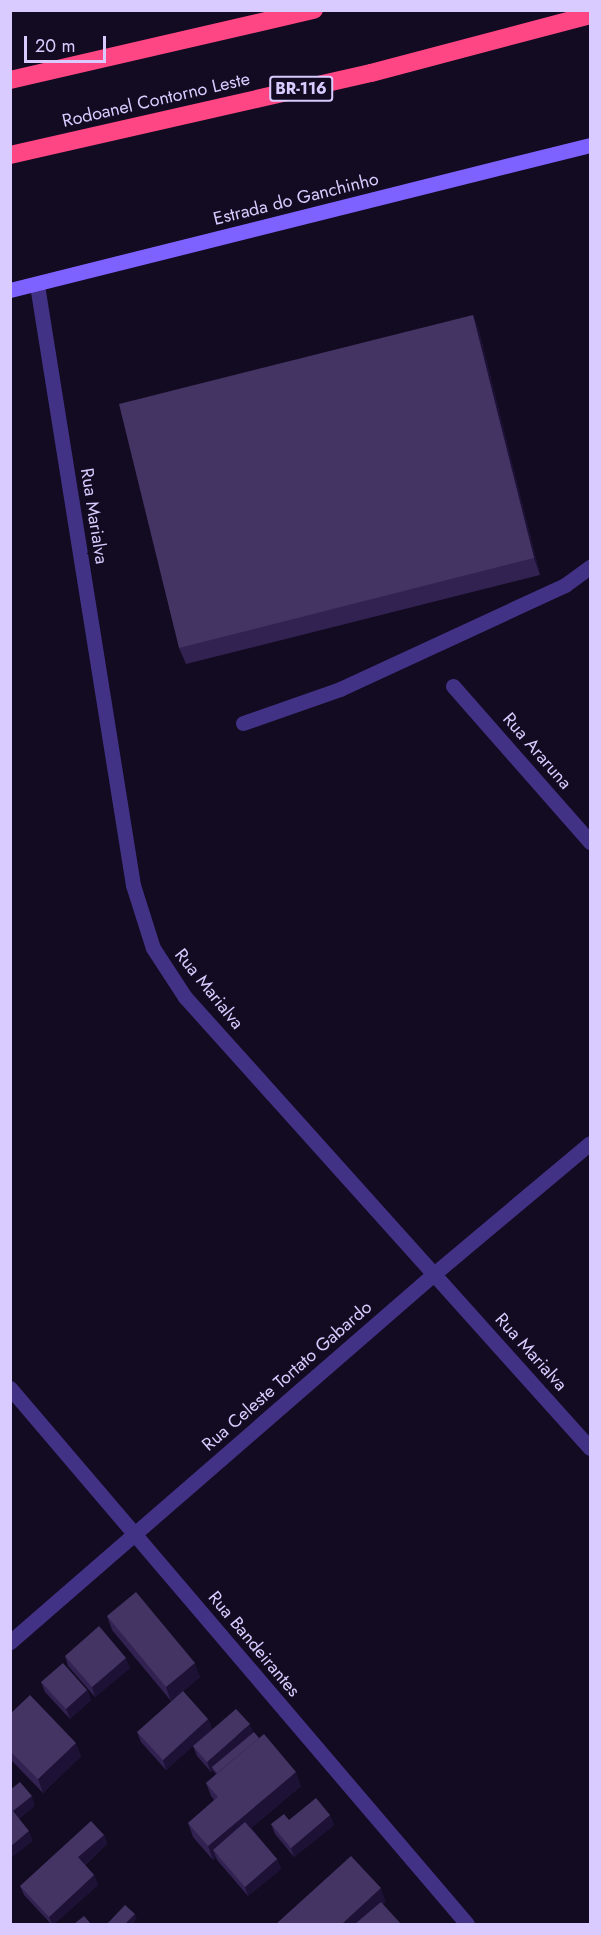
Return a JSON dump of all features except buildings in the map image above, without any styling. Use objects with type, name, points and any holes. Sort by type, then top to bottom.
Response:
[{"type":"highway","points":[[10,80],[314,10]]},
{"type":"highway","name":"Rodoanel Contorno Leste","points":[[10,155],[371,73],[591,15]]},
{"type":"main road","name":"Estrada do Ganchinho","points":[[10,290],[591,145]]},
{"type":"street","name":"Rua Marialva","points":[[37,285],[133,885],[153,948],[185,997],[591,1448]]},
{"type":"street","points":[[243,723],[340,689],[565,585],[591,567]]},
{"type":"street","name":"Rua Araruna","points":[[453,686],[591,842]]},
{"type":"street","name":"Rua Celeste Tortato Gabardo","points":[[10,1642],[435,1273],[591,1143]]},
{"type":"street","name":"Rua Bandeirantes","points":[[10,1388],[467,1924]]}]
